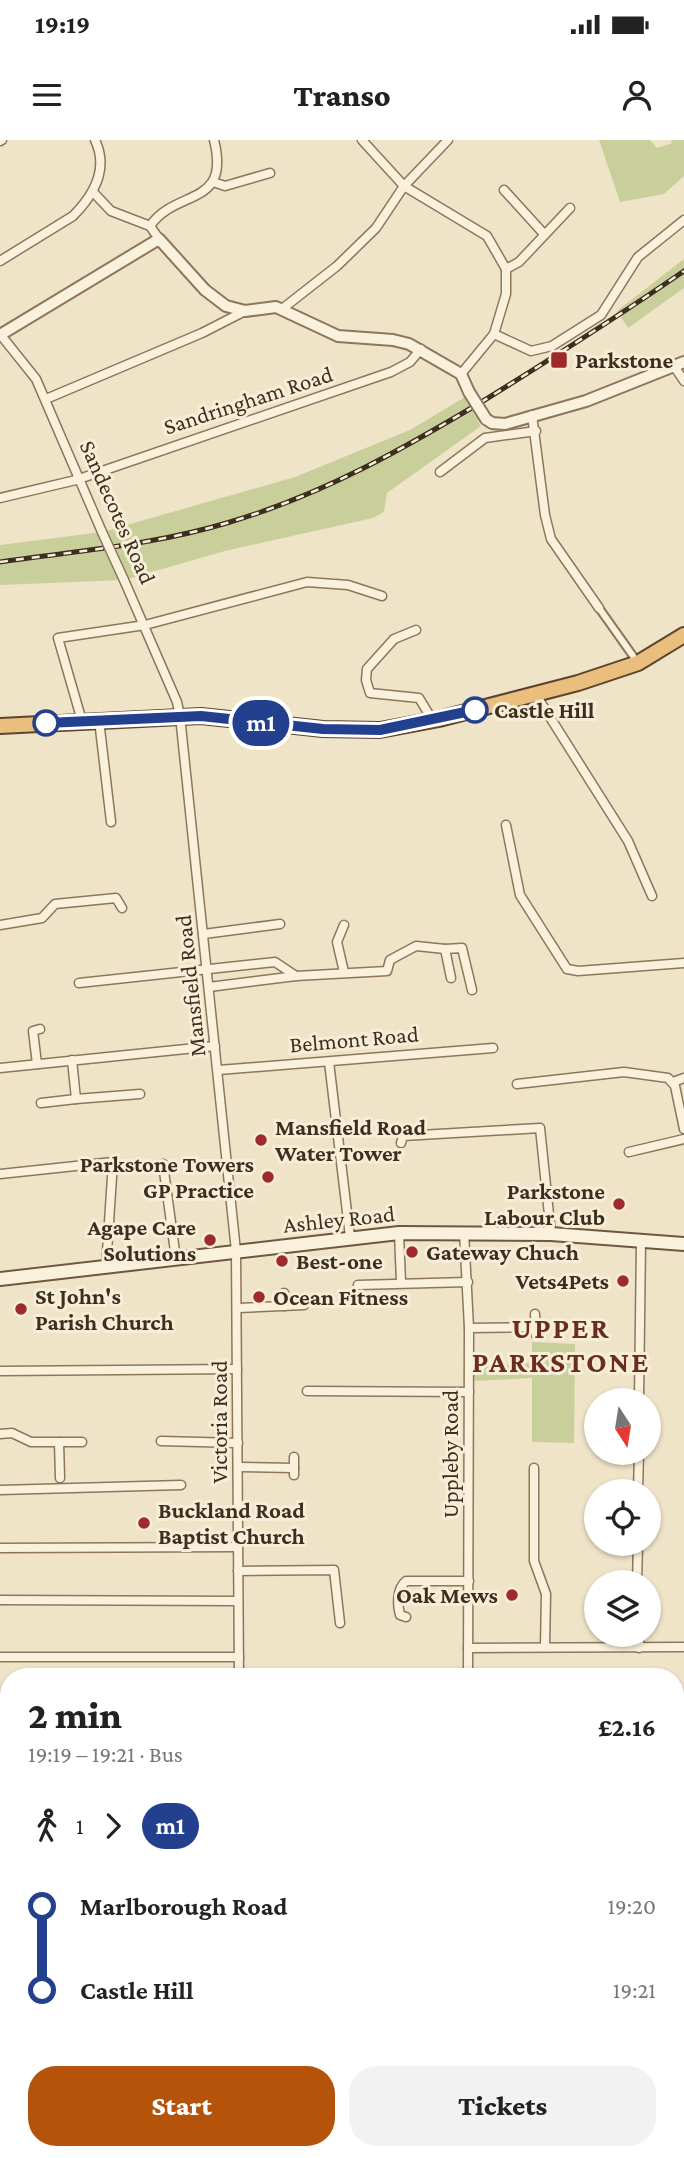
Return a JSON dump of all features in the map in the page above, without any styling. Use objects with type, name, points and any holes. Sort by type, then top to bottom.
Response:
[{"type":"highway","points":[[0,726],[180,716],[380,730],[433,721],[536,695],[638,663],[684,635]]},
{"type":"main road","name":"Ashley Road","points":[[0,1279],[399,1233],[464,1231],[551,1234],[684,1244]]},
{"type":"street","points":[[0,261],[73,216],[93,192],[101,163],[95,140]]},
{"type":"street","points":[[150,226],[159,216],[213,182],[219,167],[214,140]]},
{"type":"street","points":[[362,140],[404,186],[487,236],[506,269],[506,294],[494,334],[461,374]]},
{"type":"street","points":[[282,309],[329,273],[376,228],[404,186],[448,140]]},
{"type":"street","points":[[213,182],[225,186],[270,173]]},
{"type":"street","points":[[504,190],[544,234]]},
{"type":"street","points":[[93,192],[111,211],[150,226],[215,300],[245,311]]},
{"type":"street","points":[[506,269],[519,262],[570,208]]},
{"type":"street","points":[[494,334],[531,351],[552,346],[601,315],[638,257],[684,220]]},
{"type":"street","points":[[0,334],[159,239]]},
{"type":"street","points":[[46,399],[202,333],[245,311],[269,307],[282,309],[338,336],[393,340],[421,349],[461,374],[486,419],[492,423],[505,424],[586,401],[679,364],[684,381]]},
{"type":"street","name":"Sandecotes Road","points":[[0,334],[29,368],[46,399],[145,625],[177,702],[180,716]]},
{"type":"street","name":"Sandringham Road","points":[[0,498],[80,478],[391,372],[410,362],[421,349]]},
{"type":"street","points":[[532,415],[545,515],[551,539],[638,663]]},
{"type":"street","points":[[440,472],[485,438],[536,431]]},
{"type":"street","points":[[82,721],[58,638],[145,625],[307,582],[348,585],[382,596]]},
{"type":"street","points":[[416,630],[394,639],[368,669],[366,680],[370,693],[419,698],[433,721]]},
{"type":"street","points":[[536,695],[628,841],[652,896]]},
{"type":"street","name":"Mansfield Road","points":[[180,716],[236,1251]]},
{"type":"street","points":[[99,720],[111,822]]},
{"type":"street","points":[[506,825],[520,895],[567,969],[578,971],[684,963]]},
{"type":"street","points":[[0,925],[42,918],[55,904],[116,898],[122,908]]},
{"type":"street","points":[[204,934],[280,923]]},
{"type":"street","points":[[344,925],[337,942],[344,972]]},
{"type":"street","points":[[209,986],[296,976],[387,971],[390,960],[416,946],[462,948],[472,990]]},
{"type":"street","points":[[445,949],[451,978]]},
{"type":"street","points":[[79,983],[275,962],[296,976]]},
{"type":"street","points":[[37,1064],[33,1031],[40,1028]]},
{"type":"street","points":[[0,1068],[215,1046]]},
{"type":"street","name":"Belmont Road","points":[[219,1070],[493,1048]]},
{"type":"street","points":[[72,1060],[76,1099]]},
{"type":"street","points":[[329,1062],[350,1237]]},
{"type":"street","points":[[517,1084],[624,1072],[662,1076],[673,1082],[684,1129]]},
{"type":"street","points":[[673,1082],[684,1078]]},
{"type":"street","points":[[41,1103],[140,1094]]},
{"type":"street","points":[[401,1136],[541,1125],[551,1234]]},
{"type":"street","points":[[629,1152],[684,1139]]},
{"type":"street","points":[[0,1174],[113,1162],[106,1267]]},
{"type":"street","points":[[163,1164],[176,1259]]},
{"type":"street","name":"Uppleby Road","points":[[464,1231],[469,1328],[468,1668]]},
{"type":"street","points":[[399,1233],[401,1282]]},
{"type":"street","points":[[639,1388],[641,1241]]},
{"type":"street","name":"Victoria Road","points":[[236,1251],[239,1307],[239,1668]]},
{"type":"street","points":[[358,1285],[468,1282]]},
{"type":"street","points":[[284,1293],[284,1306]]},
{"type":"street","points":[[239,1307],[304,1305]]},
{"type":"street","points":[[469,1328],[536,1331],[535,1314]]},
{"type":"street","points":[[0,1371],[237,1369]]},
{"type":"street","points":[[307,1391],[469,1392]]},
{"type":"street","points":[[0,1434],[12,1433],[31,1442],[82,1442]]},
{"type":"street","points":[[59,1442],[60,1478]]},
{"type":"street","points":[[165,1443],[238,1443]]},
{"type":"street","points":[[239,1467],[294,1471],[294,1457]]},
{"type":"street","points":[[534,1468],[534,1562],[546,1594],[545,1647]]},
{"type":"street","points":[[0,1490],[181,1485]]},
{"type":"street","points":[[0,1548],[237,1546]]},
{"type":"street","points":[[238,1571],[334,1570],[340,1623]]},
{"type":"street","points":[[406,1617],[400,1615],[398,1609],[400,1588],[406,1581],[469,1581]]},
{"type":"street","points":[[0,1600],[238,1601]]},
{"type":"street","points":[[468,1648],[684,1647]]},
{"type":"street","points":[[0,1657],[239,1657]]},
{"type":"green space","points":[[599,140],[650,140],[657,148],[672,143],[671,140],[684,140],[684,176],[664,194],[620,202]]},
{"type":"green space","points":[[684,259],[684,288],[628,328],[617,311]]},
{"type":"green space","points":[[465,397],[481,426],[387,493],[384,512],[373,518],[225,551],[124,580],[0,585],[0,545],[102,532],[295,477],[410,430]]},
{"type":"green space","points":[[532,1342],[575,1344],[574,1443],[532,1442],[532,1378],[475,1381],[473,1367],[532,1363]]},
{"type":"railway","points":[[0,562],[116,546],[202,530],[265,511],[331,484],[457,417],[684,271]]},
{"type":"bus line","name":"m1","points":[[46,723],[201,716],[323,729],[380,730],[433,721],[475,710]]},
{"type":"place","name":"Parkstone","points":[[559,360]]},
{"type":"place","name":"Castle Hill","points":[[475,710]]},
{"type":"place","name":"Mansfield Road Water Tower","points":[[261,1140]]},
{"type":"place","name":"Parkstone Towers GP Practice","points":[[268,1177]]},
{"type":"place","name":"Parkstone Labour Club","points":[[619,1204]]},
{"type":"place","name":"Agape Care Solutions","points":[[210,1240]]},
{"type":"place","name":"Gateway Chuch","points":[[412,1252]]},
{"type":"place","name":"Best-one","points":[[282,1261]]},
{"type":"place","name":"Vets4Pets","points":[[623,1281]]},
{"type":"place","name":"Ocean Fitness","points":[[259,1297]]},
{"type":"place","name":"St John's Parish Church","points":[[21,1309]]},
{"type":"place","name":"Buckland Road Baptist Church","points":[[144,1523]]},
{"type":"place","name":"Oak Mews","points":[[512,1595]]},
{"type":"district","name":"UPPER PARKSTONE","points":[[561,1345]]}]
